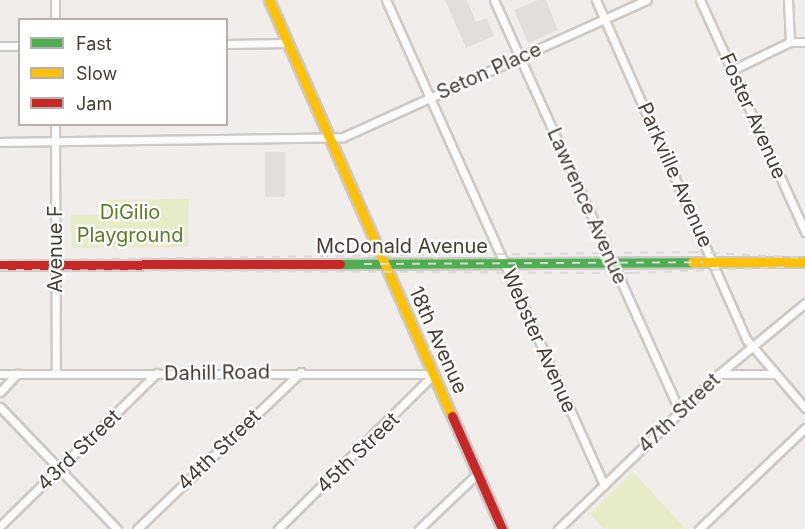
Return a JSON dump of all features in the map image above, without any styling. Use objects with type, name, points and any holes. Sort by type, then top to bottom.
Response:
[{"type":"main road","name":"18th Avenue","points":[[269,0],[502,529]]},
{"type":"main road","name":"McDonald Avenue","points":[[0,264],[386,265],[805,262]]},
{"type":"street","points":[[55,0],[55,18]]},
{"type":"street","name":"Webster Avenue","points":[[386,0],[604,485]]},
{"type":"street","name":"Lawrence Avenue","points":[[494,0],[680,412]]},
{"type":"street","name":"Parkville Avenue","points":[[596,0],[753,349],[805,408]]},
{"type":"street","name":"Seton Place","points":[[330,139],[430,98],[647,0]]},
{"type":"street","name":"Foster Avenue","points":[[700,0],[805,232]]},
{"type":"street","points":[[788,0],[790,42]]},
{"type":"street","points":[[732,70],[790,42],[805,42]]},
{"type":"street","points":[[228,44],[288,43]]},
{"type":"street","points":[[0,46],[18,46]]},
{"type":"street","name":"Avenue F","points":[[55,126],[56,373]]},
{"type":"street","points":[[0,142],[330,139]]},
{"type":"street","name":"47th Street","points":[[558,529],[719,374],[753,349],[805,303]]},
{"type":"street","name":"Dahill Road","points":[[0,374],[302,372],[434,374]]},
{"type":"street","name":"44th Street","points":[[137,529],[302,372]]},
{"type":"street","points":[[0,392],[17,374]]},
{"type":"street","name":"43rd Street","points":[[0,526],[158,374]]},
{"type":"street","name":"45th Street","points":[[278,529],[434,374]]},
{"type":"street","points":[[719,374],[773,374]]},
{"type":"street","points":[[0,407],[117,529]]},
{"type":"street","points":[[699,529],[805,428]]},
{"type":"street","points":[[418,529],[478,473]]},
{"type":"green space","name":"DiGilio Playground","points":[[189,199],[188,247],[72,248],[71,215],[107,214],[107,200]]},
{"type":"green space","points":[[633,472],[684,527],[682,529],[604,529],[590,514]]},
{"type":"shaded area","points":[[445,0],[467,0],[476,22],[487,18],[494,36],[466,48]]},
{"type":"shaded area","points":[[538,0],[546,0],[558,30],[528,43],[514,10]]},
{"type":"shaded area","points":[[265,152],[285,152],[285,197],[265,197]]},
{"type":"railway","points":[[0,260],[694,252],[805,258]]},
{"type":"railway","points":[[364,264],[703,262]]},
{"type":"railway","points":[[0,270],[632,273],[786,267]]},
{"type":"traffic: fast","points":[[340,264],[692,262]]},
{"type":"traffic: slow","points":[[269,0],[452,416]]},
{"type":"traffic: slow","points":[[692,262],[805,262]]},
{"type":"traffic: jam","points":[[0,265],[340,264]]},
{"type":"traffic: jam","points":[[452,416],[502,529]]}]
